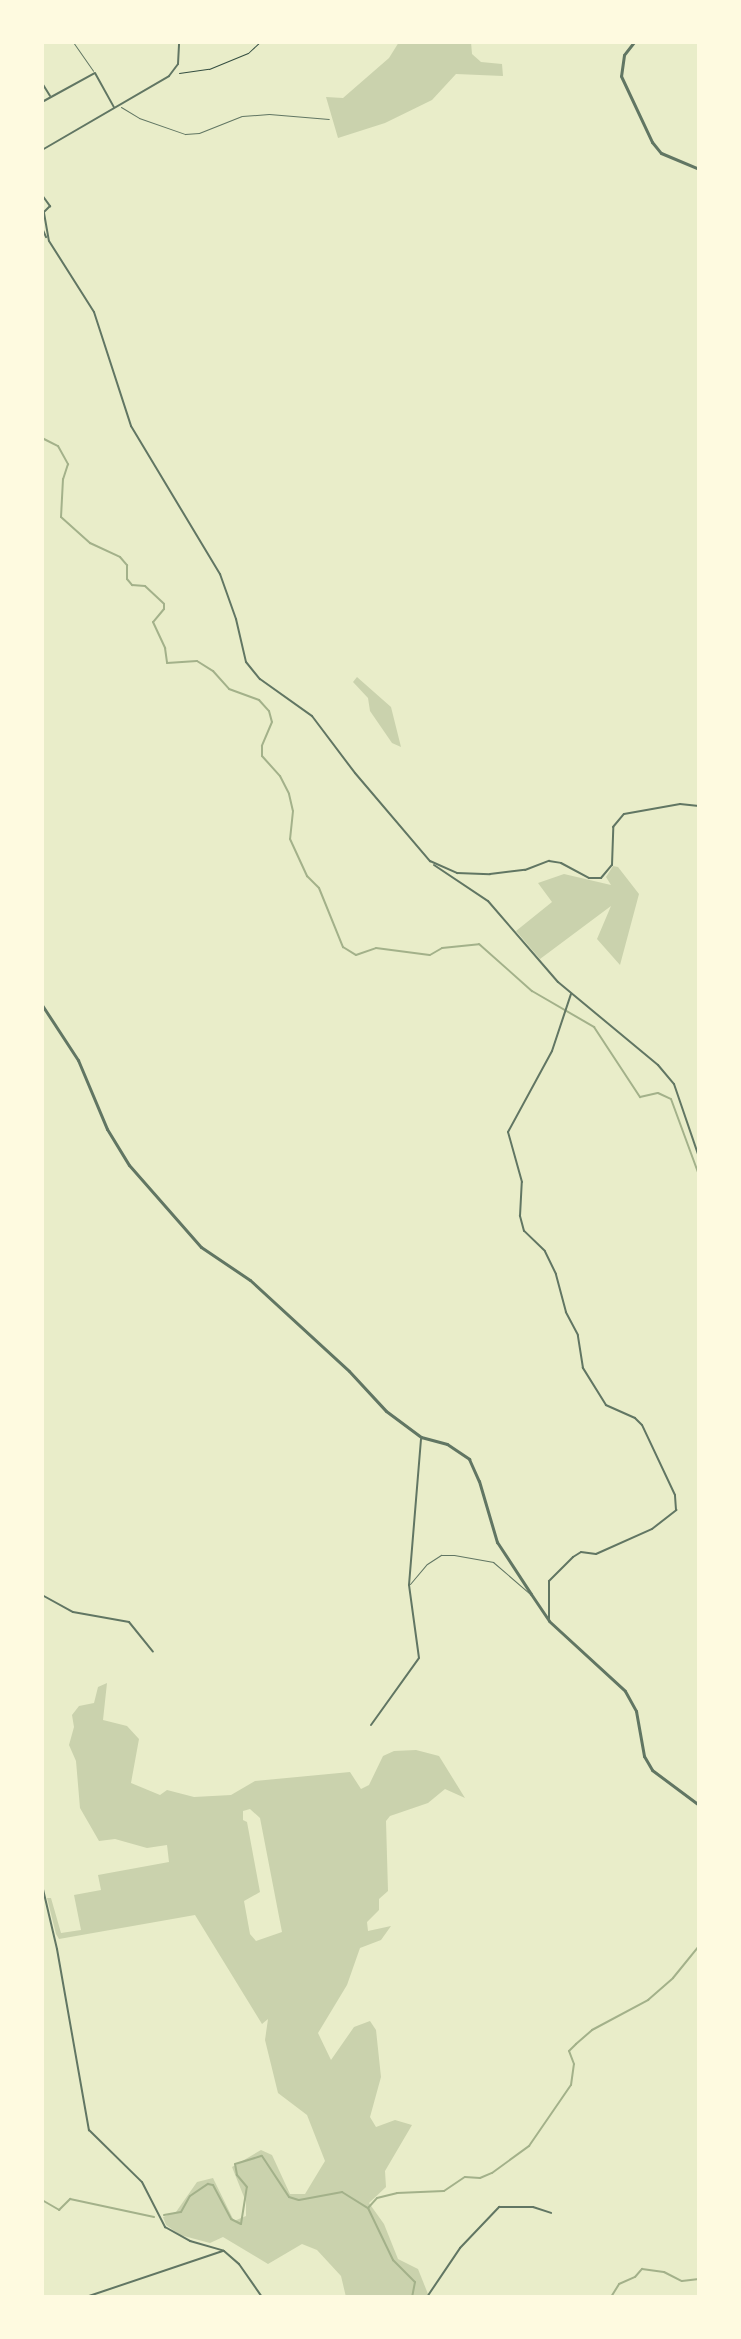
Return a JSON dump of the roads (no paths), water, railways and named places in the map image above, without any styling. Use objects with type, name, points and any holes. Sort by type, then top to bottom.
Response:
[{"type":"street","points":[[42,150],[169,76],[178,64],[179,42]]},
{"type":"street","points":[[634,42],[624,55],[621,76],[652,142],[661,153],[699,169]]},
{"type":"street","points":[[42,102],[95,73],[114,108]]},
{"type":"street","points":[[42,83],[51,97]]},
{"type":"street","points":[[42,195],[50,203],[43,213],[49,241]]},
{"type":"street","points":[[42,228],[94,312],[131,426],[220,574],[252,672],[312,716],[355,773],[430,861],[488,901],[571,994],[667,1074],[699,1157]]},
{"type":"street","points":[[430,861],[457,873],[490,874],[525,870],[549,861],[561,863],[589,878],[601,878],[612,865],[613,827],[624,814],[680,804],[699,806]]},
{"type":"street","points":[[549,1621],[549,1581],[573,1557],[581,1552],[596,1554],[643,1533],[665,1521],[676,1510],[672,1486],[642,1425],[635,1418],[606,1405],[583,1368],[578,1335],[566,1312],[556,1274],[545,1251],[524,1231],[520,1216],[522,1182],[508,1132],[552,1051],[571,994]]},
{"type":"street","points":[[42,1005],[78,1060],[107,1129],[129,1165],[195,1240],[250,1280],[349,1371],[386,1411],[421,1437],[447,1444],[469,1459],[479,1481],[497,1542],[531,1594],[549,1621],[625,1691],[636,1711],[644,1756],[652,1770],[699,1805]]},
{"type":"street","points":[[371,1725],[419,1658],[409,1585],[421,1437]]},
{"type":"street","points":[[42,1595],[73,1612],[129,1622],[153,1652]]},
{"type":"street","points":[[42,1885],[57,1949],[89,2130],[142,2182],[165,2227],[190,2241],[224,2251],[239,2264],[262,2297]]},
{"type":"street","points":[[427,2297],[455,2255],[499,2207],[533,2207],[551,2213]]},
{"type":"street","points":[[86,2297],[189,2266],[224,2251]]},
{"type":"lane","points":[[73,42],[95,73]]},
{"type":"lane","points":[[119,105],[139,118],[185,134],[251,115],[329,119]]},
{"type":"lane","points":[[409,1585],[427,1564],[441,1555],[454,1555],[493,1562],[531,1594]]},
{"type":"waterway","points":[[42,401],[42,412]]},
{"type":"waterway","points":[[42,438],[58,446],[68,464],[63,479],[61,517],[90,543],[120,557],[127,565],[127,579],[132,585],[145,586],[164,604],[164,609],[153,622],[165,648],[167,663],[197,661],[213,671],[229,689],[259,700],[269,711],[272,722],[262,746],[262,756],[280,776],[289,794],[293,811],[290,839],[307,876],[319,888],[343,947],[356,955],[376,948],[430,955],[442,948],[479,944],[532,991],[594,1027],[640,1097],[658,1093],[671,1099],[699,1175]]},
{"type":"waterway","points":[[368,2208],[377,2198],[397,2193],[444,2191],[465,2177],[480,2178],[529,2146],[571,2085],[574,2064],[569,2051],[592,2030],[648,2000],[673,1978],[699,1946]]},
{"type":"waterway","points":[[164,2215],[181,2212],[190,2196],[208,2184],[213,2185],[231,2219],[241,2224],[247,2187],[237,2175],[235,2164],[262,2156],[289,2197],[299,2200],[342,2192],[368,2208],[393,2260],[415,2282],[412,2297]]},
{"type":"waterway","points":[[42,2200],[59,2210],[70,2199],[154,2217]]},
{"type":"waterway","points":[[611,2297],[619,2284],[635,2277],[642,2269],[664,2272],[682,2281],[699,2279]]}]
